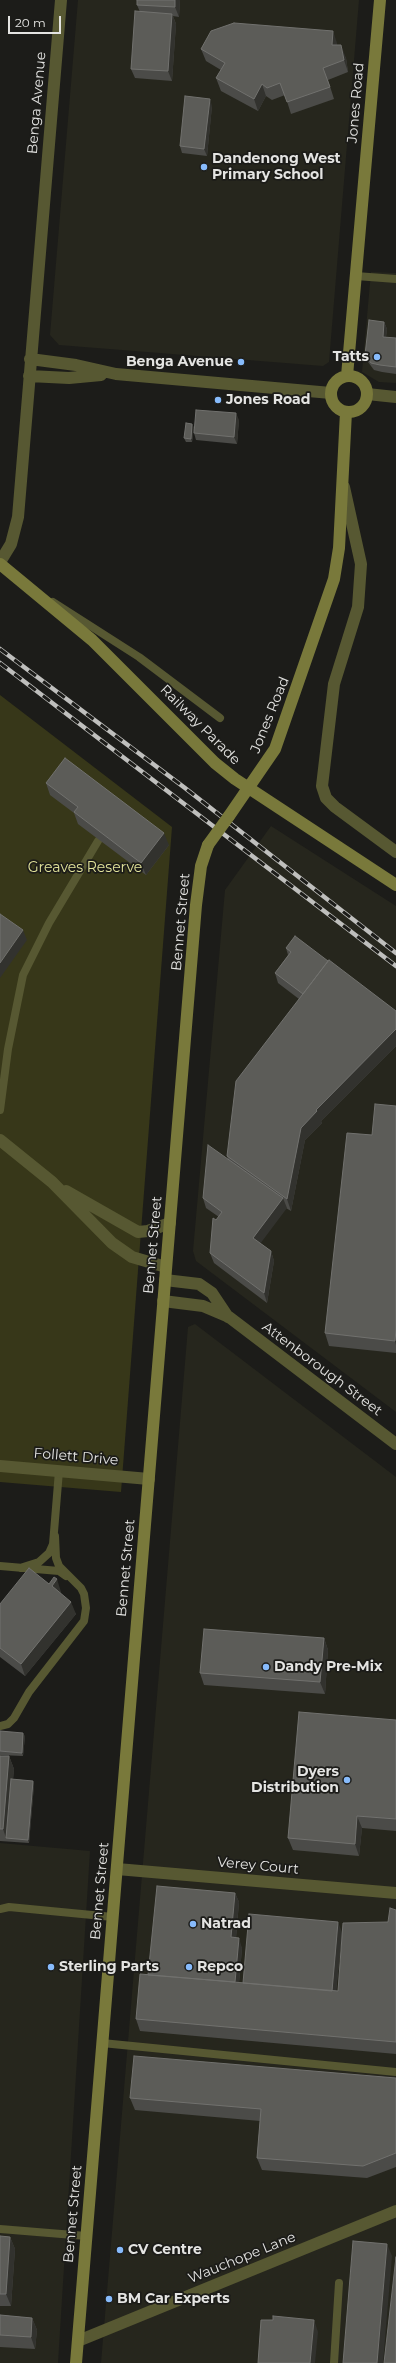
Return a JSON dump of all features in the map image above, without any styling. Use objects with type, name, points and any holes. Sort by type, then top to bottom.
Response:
[{"type":"main road","name":"Jones Road","points":[[347,376],[380,0]]},
{"type":"main road","points":[[347,376],[358,379],[363,383],[367,394],[363,405],[358,409],[346,412],[334,404],[331,392],[336,381],[347,376]]},
{"type":"main road","name":"Jones Road","points":[[248,789],[265,766],[278,744],[333,584],[338,556],[346,412]]},
{"type":"main road","name":"Railway Parade","points":[[0,563],[92,640],[215,763],[248,789],[396,885]]},
{"type":"main road","name":"Bennet Street","points":[[76,2363],[196,905],[201,866],[208,845],[248,789]]},
{"type":"street","name":"Benga Avenue","points":[[0,563],[12,544],[16,526],[61,0]]},
{"type":"street","points":[[30,359],[76,365],[116,374],[331,392]]},
{"type":"street","points":[[29,376],[69,378],[116,374]]},
{"type":"street","points":[[367,394],[396,397]]},
{"type":"street","points":[[343,482],[361,564],[358,607],[346,638],[333,688],[322,786],[326,798],[335,807],[396,852]]},
{"type":"street","points":[[0,1140],[52,1182],[112,1243],[126,1253],[142,1260],[166,1267]]},
{"type":"street","points":[[52,1182],[136,1231],[148,1231],[170,1223]]},
{"type":"street","name":"Attenborough Street","points":[[165,1280],[199,1284],[212,1293],[229,1318]]},
{"type":"street","name":"Attenborough Street","points":[[164,1301],[203,1306],[229,1318],[396,1444]]},
{"type":"street","name":"Follett Drive","points":[[0,1466],[149,1479]]},
{"type":"street","name":"Verey Court","points":[[117,1869],[396,1893]]},
{"type":"street","name":"Wauchope Lane","points":[[78,2341],[396,2211]]},
{"type":"lane","points":[[356,276],[396,279]]},
{"type":"lane","points":[[31,588],[114,640],[220,718]]},
{"type":"lane","points":[[0,1110],[8,1049],[23,975],[49,923],[98,841]]},
{"type":"lane","points":[[0,1726],[8,1724],[14,1718],[29,1692],[83,1624],[85,1601],[83,1592],[59,1566],[56,1555],[55,1536],[59,1471]]},
{"type":"lane","points":[[20,1568],[32,1566],[42,1560],[51,1550],[55,1536]]},
{"type":"lane","points":[[0,1566],[59,1572],[78,1585]]},
{"type":"lane","points":[[0,1909],[9,1907],[112,1917]]},
{"type":"lane","points":[[102,2043],[396,2072]]},
{"type":"lane","points":[[0,2229],[86,2236]]},
{"type":"lane","points":[[334,2363],[339,2284]]},
{"type":"shaded area","name":"Dandenong West Primary School","points":[[78,0],[359,0],[329,362],[323,366],[59,345],[50,335]]},
{"type":"shaded area","points":[[371,272],[396,273],[396,383],[379,382],[362,372]]},
{"type":"shaded area","points":[[271,826],[396,906],[396,1412],[196,1261],[193,1251],[225,890]]},
{"type":"shaded area","points":[[195,1324],[396,1477],[396,2363],[101,2363],[188,1327]]},
{"type":"shaded area","points":[[0,1843],[90,1851],[58,2363],[0,2363]]},
{"type":"green space","name":"Greaves Reserve","points":[[0,695],[172,827],[121,1492],[0,1482]]},
{"type":"building","points":[[137,0],[175,0],[175,7],[137,5]]},
{"type":"building","points":[[135,11],[172,14],[168,71],[131,69]]},
{"type":"building","points":[[234,23],[333,31],[332,45],[341,45],[344,60],[323,68],[330,87],[287,102],[280,83],[267,88],[262,84],[254,99],[216,78],[225,63],[201,49],[211,31]]},
{"type":"building","points":[[185,96],[210,99],[204,149],[180,146]]},
{"type":"building","points":[[369,320],[384,322],[383,337],[396,338],[396,367],[371,363],[365,355]]},
{"type":"building","points":[[196,410],[236,413],[234,437],[194,433]]},
{"type":"building","points":[[186,423],[192,424],[191,439],[184,438]]},
{"type":"building","points":[[65,758],[164,833],[141,863],[74,812],[78,807],[46,783]]},
{"type":"building","points":[[0,914],[23,930],[0,963]]},
{"type":"building","points":[[295,936],[328,961],[303,994],[275,973],[291,952],[286,948]]},
{"type":"building","points":[[329,960],[396,1011],[396,1029],[316,1110],[317,1111],[301,1128],[287,1199],[227,1156],[236,1081]]},
{"type":"building","points":[[375,1104],[396,1106],[395,1341],[325,1333],[347,1133],[372,1135]]},
{"type":"building","points":[[208,1145],[283,1198],[253,1238],[271,1251],[264,1293],[210,1253],[213,1218],[216,1220],[222,1212],[203,1198]]},
{"type":"building","points":[[29,1568],[49,1584],[54,1577],[57,1579],[52,1586],[71,1602],[21,1664],[0,1648],[0,1604]]},
{"type":"building","name":"Dandy Pre-Mix","points":[[204,1629],[324,1638],[320,1682],[200,1673]]},
{"type":"building","name":"Dyers Distribution","points":[[299,1712],[396,1720],[396,1819],[357,1816],[355,1844],[288,1838]]},
{"type":"building","points":[[0,1731],[23,1733],[22,1753],[0,1751]]},
{"type":"building","points":[[0,1756],[9,1756],[3,1829],[0,1829]]},
{"type":"building","points":[[11,1779],[33,1781],[28,1840],[6,1838]]},
{"type":"building","points":[[157,1886],[235,1893],[231,1937],[239,1938],[235,1982],[148,1975]]},
{"type":"building","points":[[390,1908],[396,1910],[396,2042],[136,2019],[140,1974],[338,1991],[343,1923],[388,1922]]},
{"type":"building","points":[[249,1914],[338,1922],[332,1991],[243,1983]]},
{"type":"building","points":[[134,2056],[396,2078],[396,2153],[363,2166],[257,2158],[261,2109],[130,2098]]},
{"type":"building","points":[[0,2236],[10,2237],[6,2294],[0,2294]]},
{"type":"building","points":[[353,2241],[387,2244],[377,2363],[343,2363]]},
{"type":"building","points":[[396,2257],[396,2363],[384,2363]]},
{"type":"building","points":[[0,2315],[32,2318],[31,2337],[0,2335]]},
{"type":"building","points":[[273,2316],[314,2320],[310,2363],[258,2363],[261,2320],[273,2320]]},
{"type":"railway","points":[[0,649],[185,788],[396,953]]},
{"type":"railway","points":[[0,663],[396,966]]},
{"type":"place","name":"Dandenong West Primary School","points":[[204,167]]},
{"type":"place","name":"Tatts","points":[[377,357]]},
{"type":"place","name":"Benga Avenue","points":[[241,362]]},
{"type":"place","name":"Jones Road","points":[[218,400]]},
{"type":"place","name":"Dandy Pre-Mix","points":[[266,1667]]},
{"type":"place","name":"Dyers Distribution","points":[[347,1780]]},
{"type":"place","name":"Natrad","points":[[193,1924]]},
{"type":"place","name":"Sterling Parts","points":[[51,1967]]},
{"type":"place","name":"Repco","points":[[189,1967]]},
{"type":"place","name":"CV Centre","points":[[120,2250]]},
{"type":"place","name":"BM Car Experts","points":[[109,2299]]}]
